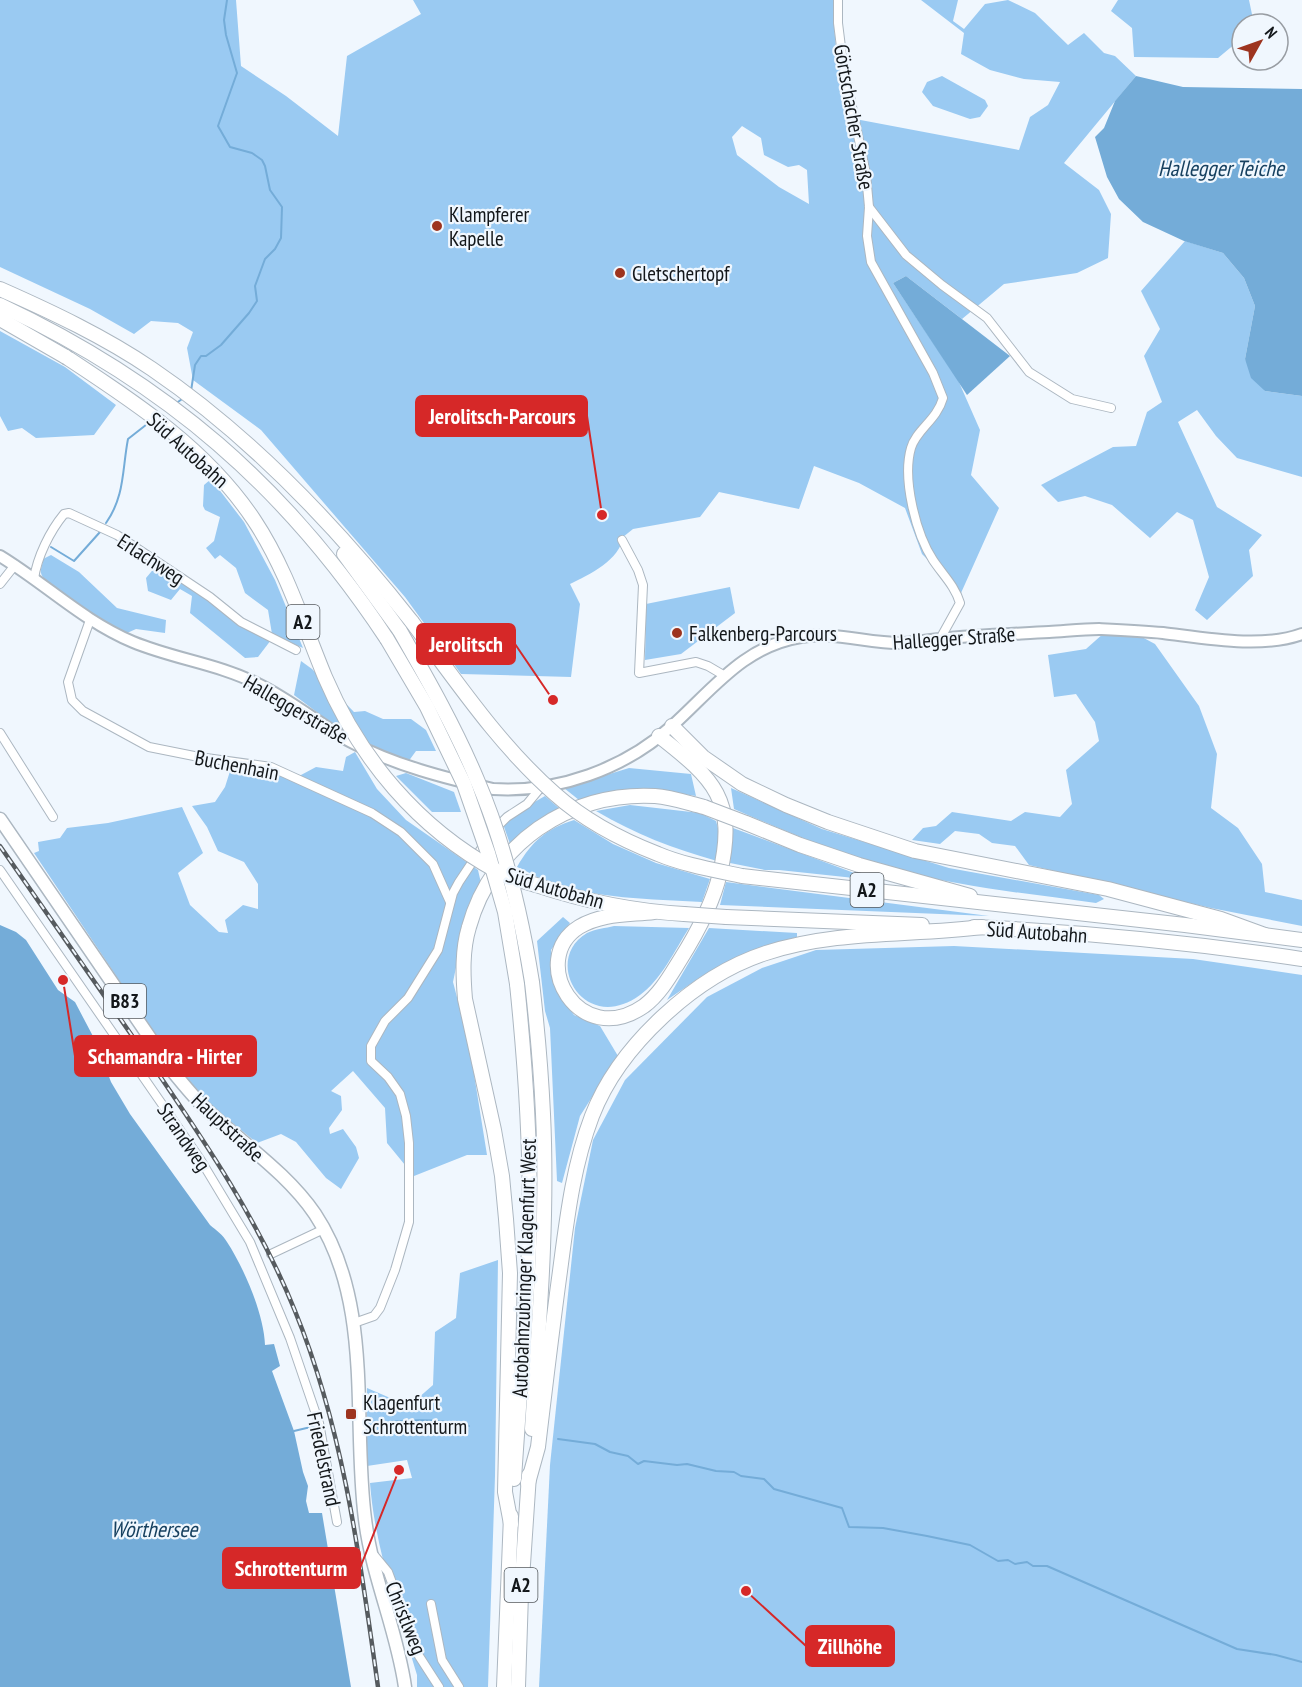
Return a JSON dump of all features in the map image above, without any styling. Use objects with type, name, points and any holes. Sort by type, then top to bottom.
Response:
[{"type":"highway","name":"Süd Autobahn","points":[[0,289],[83,329],[152,369],[241,439],[290,485],[387,590],[511,750],[556,795],[613,833],[659,855],[699,867],[742,876],[1302,940]]},
{"type":"highway","name":"Autobahnzubringer Klagenfurt West","points":[[0,305],[75,343],[110,364],[165,402],[246,469],[325,553],[387,639],[427,707],[464,784],[488,853],[505,912],[518,984],[527,1079],[530,1154],[529,1246],[511,1524],[504,1687]]},
{"type":"highway","name":"Süd Autobahn","points":[[0,319],[66,357],[115,390],[174,432],[218,473],[254,520],[278,563],[339,708],[366,755],[383,777],[417,812],[452,842],[498,872],[576,898],[654,912],[982,927],[1212,947],[1302,959]]},
{"type":"highway","name":"Autobahnzubringer Klagenfurt West","points":[[331,528],[344,554],[400,630],[440,701],[479,783],[507,866],[522,924],[532,982],[543,1115],[544,1199],[540,1307],[521,1594],[518,1687]]},
{"type":"highway","points":[[672,726],[703,757],[742,784],[786,805],[849,830],[915,851],[1108,889],[1221,919],[1265,935]]},
{"type":"highway","points":[[654,912],[605,916],[577,928],[567,939],[561,952],[558,973],[562,989],[571,1001],[584,1011],[605,1017],[616,1017],[643,1006],[665,984],[690,945],[716,887],[726,844],[726,815],[722,803],[705,776],[691,761],[659,736]]},
{"type":"highway","points":[[511,1524],[505,1492],[509,1346],[508,1251],[502,1176],[465,999],[463,971],[468,929],[474,909],[481,892],[497,866],[520,842],[549,820],[594,801],[634,796],[657,796],[704,807],[800,845],[859,865],[949,889],[992,904]]},
{"type":"highway","points":[[528,1483],[538,1447],[573,1175],[597,1106],[633,1048],[669,1012],[706,981],[765,953],[823,940],[876,934],[938,933],[982,927]]},
{"type":"main road","name":"Halleggerstraße","points":[[0,556],[90,620],[156,651],[224,669],[259,684],[348,741],[379,756],[493,789],[508,790],[543,786]]},
{"type":"main road","name":"Hallegger Straße","points":[[543,786],[570,781],[603,770],[636,753],[672,726],[725,676],[758,650],[787,640],[828,635],[884,643],[904,643],[1096,629],[1238,640],[1279,639],[1302,634]]},
{"type":"main road","name":"Hauptstraße","points":[[0,819],[174,1073],[204,1108],[288,1181],[306,1202],[324,1229],[344,1276],[354,1323]]},
{"type":"main road","name":"B83","points":[[354,1323],[365,1520],[370,1551],[393,1627],[405,1687]]},
{"type":"street","name":"Görtschacher Straße","points":[[838,0],[838,23],[843,63],[866,174],[869,207],[867,236],[873,269],[933,373],[943,399],[934,418],[911,447],[909,477],[914,515],[923,542],[957,594],[960,603],[940,639]]},
{"type":"street","points":[[869,207],[906,255],[987,318],[1029,372],[1072,399],[1111,408]]},
{"type":"street","name":"Erlachweg","points":[[34,579],[36,567],[48,540],[64,514],[69,513],[117,535],[210,597],[241,622],[296,650]]},
{"type":"street","points":[[622,540],[638,570],[643,585],[639,673],[696,662],[725,676]]},
{"type":"street","points":[[0,584],[15,565]]},
{"type":"street","name":"Buchenhain","points":[[90,620],[68,682],[72,700],[83,711],[149,747],[271,767],[372,813],[401,832],[433,864],[451,903]]},
{"type":"street","points":[[0,733],[53,817]]},
{"type":"street","points":[[354,1323],[374,1316],[380,1308],[395,1270],[409,1222],[409,1143],[406,1116],[400,1094],[388,1077],[371,1061],[372,1046],[385,1021],[408,999],[438,950],[459,882],[493,831],[507,817],[527,804],[543,786]]},
{"type":"street","name":"Strandweg","points":[[0,870],[201,1159],[250,1242],[290,1338],[310,1396]]},
{"type":"street","points":[[271,1254],[324,1229]]},
{"type":"street","name":"Friedelstrand","points":[[310,1396],[319,1423],[337,1522]]},
{"type":"street","name":"Christlweg","points":[[370,1551],[388,1572],[419,1656],[440,1687]]},
{"type":"street","points":[[431,1604],[442,1660],[459,1687]]},
{"type":"shaded area","points":[[0,0],[236,0],[241,66],[286,96],[338,136],[347,56],[421,14],[413,0],[834,0],[836,45],[850,118],[1019,150],[1030,117],[1048,105],[1060,82],[1024,79],[990,70],[961,54],[964,33],[921,0],[958,0],[953,21],[964,29],[985,4],[1008,0],[1035,13],[1068,45],[1084,33],[1104,53],[1115,56],[1136,76],[1064,163],[1099,190],[1111,214],[1108,258],[1077,273],[1004,284],[962,319],[906,276],[893,283],[958,380],[980,430],[971,475],[999,508],[961,593],[922,554],[905,508],[859,483],[814,466],[799,509],[719,492],[700,517],[633,529],[623,537],[621,545],[610,560],[570,584],[580,604],[571,677],[461,674],[405,597],[261,430],[193,380],[187,348],[193,332],[178,323],[151,321],[134,334],[90,309],[0,267]],"holes":[[[742,126],[761,138],[764,155],[788,167],[799,165],[807,170],[809,204],[779,187],[737,155],[732,137]]]},
{"type":"shaded area","points":[[1118,0],[1249,0],[1252,12],[1230,12],[1230,48],[1218,58],[1134,57],[1132,28],[1111,11]]},
{"type":"shaded area","points":[[942,76],[985,100],[988,106],[980,117],[970,119],[933,106],[922,92],[927,82]]},
{"type":"shaded area","points":[[1185,241],[1223,253],[1244,278],[1255,306],[1245,359],[1265,391],[1302,396],[1302,477],[1237,458],[1216,436],[1197,410],[1178,422],[1217,507],[1262,535],[1249,550],[1253,576],[1207,620],[1195,610],[1209,577],[1193,520],[1177,512],[1150,538],[1112,505],[1085,496],[1058,502],[1041,485],[1113,447],[1136,446],[1147,412],[1162,402],[1144,356],[1160,329],[1141,291]]},
{"type":"shaded area","points":[[0,331],[65,367],[116,405],[94,435],[36,438],[22,428],[8,431],[0,416]]},
{"type":"shaded area","points":[[211,479],[244,522],[275,580],[303,648],[272,634],[268,610],[245,593],[236,568],[220,555],[215,559],[206,548],[214,541],[220,517],[205,510],[203,506],[204,485]]},
{"type":"shaded area","points":[[51,555],[79,572],[117,608],[166,620],[165,633],[136,629],[127,633],[65,597],[45,580],[41,573],[43,559]]},
{"type":"shaded area","points":[[156,566],[198,592],[240,626],[271,640],[258,657],[245,658],[190,613],[192,596],[180,589],[171,600],[148,591],[146,578]]},
{"type":"shaded area","name":"Falkenberg-Parcours","points":[[730,587],[735,613],[681,654],[645,660],[646,604]]},
{"type":"shaded area","points":[[1104,633],[1140,636],[1155,644],[1199,706],[1217,754],[1211,808],[1238,828],[1262,864],[1265,892],[1302,900],[1302,926],[1211,908],[1029,865],[1015,846],[992,843],[979,834],[955,831],[940,844],[912,840],[923,828],[936,826],[952,812],[1011,821],[1025,812],[1060,817],[1072,804],[1066,770],[1099,741],[1095,722],[1076,694],[1054,697],[1048,655],[1086,649]]},
{"type":"shaded area","points":[[301,661],[312,669],[354,712],[365,711],[383,719],[411,719],[426,730],[436,751],[416,751],[408,762],[342,731],[294,695]]},
{"type":"shaded area","points":[[355,752],[377,789],[406,820],[478,870],[481,883],[469,904],[453,982],[469,1043],[487,1155],[467,1155],[414,1176],[387,1143],[385,1108],[353,1071],[331,1091],[341,1096],[342,1110],[329,1128],[330,1134],[343,1129],[356,1147],[359,1158],[341,1189],[326,1178],[296,1142],[281,1134],[257,1143],[213,1107],[177,1067],[34,853],[39,851],[38,842],[60,838],[67,828],[108,823],[182,807],[203,853],[178,873],[190,905],[219,932],[228,933],[225,920],[243,905],[258,909],[258,884],[244,862],[218,851],[207,827],[192,806],[215,802],[225,787],[231,768],[253,774],[301,775],[316,767],[343,771],[346,757]]},
{"type":"shaded area","points":[[629,768],[691,774],[696,796],[643,788],[579,800],[564,788]]},
{"type":"shaded area","points":[[406,773],[454,792],[461,812],[432,812],[396,776]]},
{"type":"shaded area","points":[[731,788],[822,829],[949,868],[1099,895],[1104,899],[1096,903],[996,890],[922,876],[876,864],[814,842],[734,809]]},
{"type":"shaded area","points":[[545,796],[560,809],[510,844],[503,824]]},
{"type":"shaded area","points":[[630,805],[700,813],[716,821],[721,839],[717,861],[655,840],[596,811]]},
{"type":"shaded area","points":[[574,820],[613,844],[656,863],[710,879],[702,902],[603,895],[564,887],[517,867],[528,850],[541,837],[555,827]]},
{"type":"shaded area","points":[[733,828],[873,880],[765,870],[730,863]]},
{"type":"shaded area","points":[[726,882],[989,916],[720,905]]},
{"type":"shaded area","points":[[563,917],[570,923],[551,950],[557,992],[574,1015],[600,1026],[618,1056],[580,1116],[562,1183],[557,1181],[550,1028],[545,1011],[537,941]]},
{"type":"shaded area","points":[[614,926],[689,928],[667,964],[648,989],[620,1005],[602,1006],[586,1001],[575,990],[569,975],[568,960],[574,945],[587,933]]},
{"type":"shaded area","points":[[709,928],[797,933],[797,937],[746,953],[702,976],[667,1000]]},
{"type":"shaded area","points":[[954,946],[1193,959],[1302,975],[1302,1687],[539,1687],[550,1465],[575,1228],[593,1140],[625,1080],[707,997],[762,968],[816,950]]},
{"type":"shaded area","points":[[498,1260],[495,1476],[488,1687],[417,1687],[417,1675],[382,1556],[370,1483],[412,1478],[407,1460],[367,1466],[367,1388],[409,1406],[433,1385],[435,1332],[456,1318],[460,1273]]},
{"type":"water","name":"Hallegger Teiche","points":[[1136,76],[1183,87],[1302,89],[1302,396],[1265,391],[1251,378],[1245,359],[1255,306],[1244,278],[1223,253],[1184,241],[1143,222],[1119,199],[1107,177],[1095,137],[1104,128],[1115,101]]},
{"type":"water","points":[[906,276],[1010,356],[967,395],[893,283]]},
{"type":"water","name":"Wörthersee","points":[[0,925],[16,932],[26,940],[58,990],[75,1002],[96,1042],[111,1082],[130,1114],[210,1225],[225,1239],[246,1278],[261,1319],[265,1345],[274,1344],[280,1366],[272,1371],[294,1431],[308,1486],[306,1501],[309,1513],[322,1513],[351,1687],[0,1687]]},
{"type":"waterway","points":[[191,391],[195,365],[201,356],[206,356],[221,345],[257,301],[255,286],[265,259],[275,249],[281,238],[282,207],[270,190],[262,160],[252,153],[230,147],[218,126],[237,73],[226,35],[224,20],[227,0]]},
{"type":"waterway","points":[[175,404],[185,397]]},
{"type":"waterway","points":[[106,523],[120,493],[128,439],[151,421]]},
{"type":"waterway","points":[[51,547],[74,561],[100,532]]},
{"type":"waterway","points":[[389,1422],[429,1420],[469,1426]]},
{"type":"waterway","points":[[294,1431],[315,1426]]},
{"type":"waterway","points":[[558,1439],[595,1444],[610,1452],[628,1456],[638,1464],[644,1461],[687,1464],[764,1479],[774,1489],[842,1508],[849,1527],[883,1528],[927,1536],[970,1545],[998,1561],[1008,1560],[1015,1564],[1027,1562],[1033,1566],[1047,1566],[1237,1649],[1302,1662]]},
{"type":"railway","points":[[0,846],[211,1152],[248,1214],[281,1278],[312,1356],[338,1449],[357,1543],[378,1687]]},
{"type":"place","name":"Klampferer Kapelle","points":[[437,226]]},
{"type":"place","name":"Gletschertopf","points":[[620,273]]},
{"type":"place","name":"Jerolitsch-Parcours","points":[[602,515]]},
{"type":"place","name":"Falkenberg-Parcours","points":[[677,633]]},
{"type":"place","name":"Jerolitsch","points":[[553,700]]},
{"type":"place","name":"Schamandra - Hirter","points":[[63,980]]},
{"type":"place","name":"Klagenfurt Schrottenturm","points":[[351,1414]]},
{"type":"place","name":"Schrottenturm","points":[[399,1470]]},
{"type":"place","name":"Zillhöhe","points":[[746,1591]]}]
